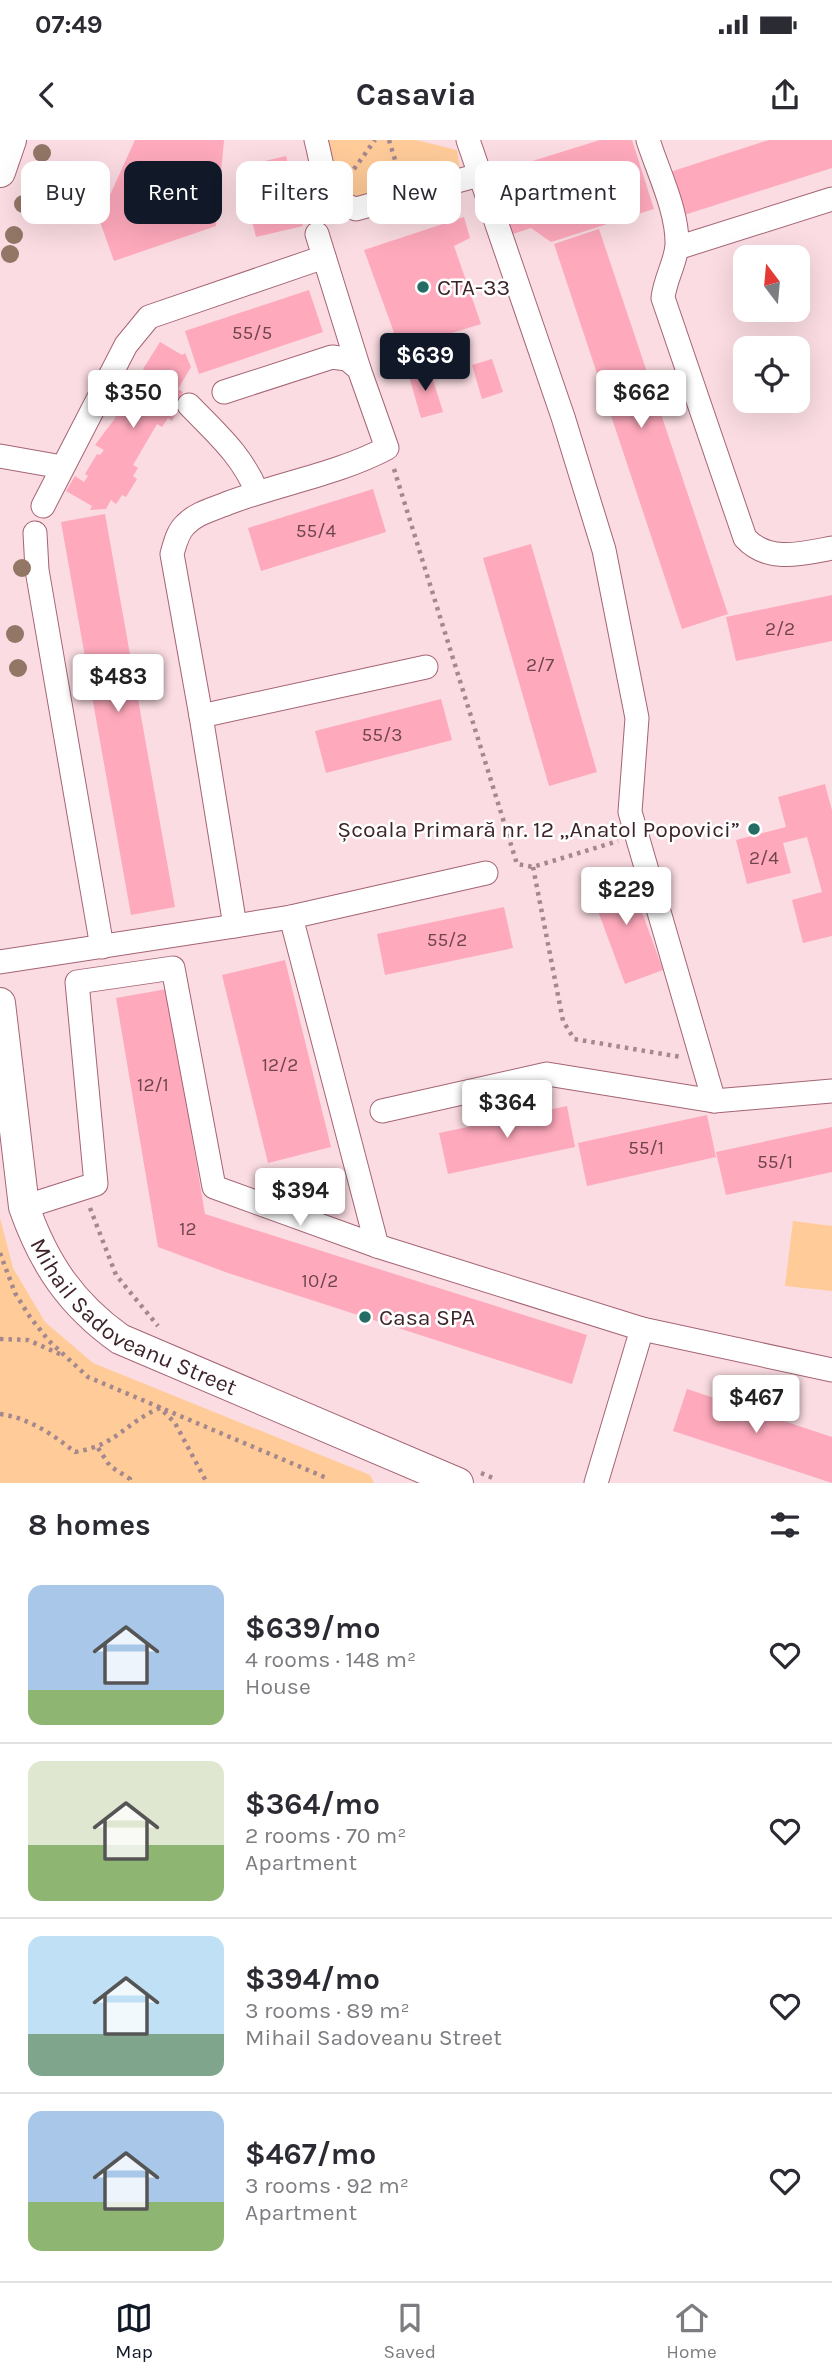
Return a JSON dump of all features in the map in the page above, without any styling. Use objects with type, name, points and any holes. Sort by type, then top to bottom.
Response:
[{"type":"main road","points":[[0,172],[11,140]]},
{"type":"main road","name":"Mihail Sadoveanu Street","points":[[0,1003],[24,1207],[36,1240],[59,1280],[91,1318],[120,1339],[463,1475]]},
{"type":"lane","points":[[316,140],[329,191],[339,203],[367,208]]},
{"type":"lane","points":[[468,140],[475,162]]},
{"type":"lane","points":[[648,140],[676,227],[677,248],[665,278],[663,298],[745,538],[755,549],[773,556],[832,548]]},
{"type":"lane","points":[[677,248],[832,199]]},
{"type":"lane","points":[[496,224],[563,417],[604,550],[637,718],[636,759],[629,796],[636,836],[714,1101]]},
{"type":"lane","points":[[235,926],[172,554],[176,538],[185,525],[201,514],[257,492],[356,463],[387,448],[317,234]]},
{"type":"lane","points":[[43,506],[126,345],[149,317],[324,257]]},
{"type":"lane","points":[[224,392],[332,357],[347,359],[359,369]]},
{"type":"lane","points":[[189,405],[237,454],[257,492]]},
{"type":"lane","points":[[0,456],[62,467]]},
{"type":"lane","points":[[35,533],[37,570],[102,947]]},
{"type":"lane","points":[[201,716],[426,667]]},
{"type":"lane","points":[[0,962],[291,917],[486,873]]},
{"type":"lane","points":[[291,917],[377,1246]]},
{"type":"lane","points":[[24,1207],[96,1184],[76,982],[173,968],[214,1187],[377,1246],[642,1329],[832,1370]]},
{"type":"lane","points":[[382,1111],[547,1074],[714,1101],[832,1091]]},
{"type":"lane","points":[[596,1483],[642,1329]]},
{"type":"path","points":[[389,140],[396,161]]},
{"type":"path","points":[[387,448],[517,864],[533,867],[636,836]]},
{"type":"path","points":[[533,867],[563,1021],[574,1039],[702,1061]]},
{"type":"path","points":[[84,1188],[97,1233],[116,1275],[147,1316],[168,1334]]},
{"type":"path","points":[[0,1254],[15,1293],[30,1317],[88,1377],[329,1479]]},
{"type":"path","points":[[0,1339],[28,1340],[67,1357]]},
{"type":"path","points":[[0,1414],[18,1416],[52,1434],[75,1452],[98,1448],[117,1438],[142,1415],[160,1408]]},
{"type":"path","points":[[160,1408],[176,1423],[207,1483]]},
{"type":"path","points":[[98,1448],[110,1466],[129,1481],[136,1483]]},
{"type":"path","points":[[463,1475],[493,1478]]},
{"type":"shaded area","points":[[323,140],[416,140],[457,150],[459,161],[367,161],[367,197],[360,199],[353,196],[353,161],[329,161]]},
{"type":"shaded area","points":[[0,1218],[13,1268],[45,1322],[93,1363],[370,1475],[374,1483],[0,1483]]},
{"type":"shaded area","points":[[793,1221],[832,1226],[832,1291],[785,1286]]},
{"type":"building","points":[[135,140],[224,140],[222,162],[125,161]]},
{"type":"building","points":[[600,140],[632,140],[639,161],[532,161]]},
{"type":"building","points":[[769,140],[832,140],[832,168],[684,215],[670,172]]},
{"type":"building","points":[[286,156],[287,161],[265,161]]},
{"type":"building","points":[[124,164],[124,224],[216,226],[114,261],[101,224],[110,224],[110,195]]},
{"type":"building","points":[[640,165],[654,209],[640,213]]},
{"type":"building","name":"CTA-33","points":[[464,217],[470,238],[454,246],[481,324],[400,349],[364,250],[443,224],[461,224],[461,218]]},
{"type":"building","points":[[253,224],[303,224],[303,226],[256,237]]},
{"type":"building","points":[[510,224],[607,224],[551,242],[531,228],[513,234]]},
{"type":"building","points":[[599,229],[728,614],[682,629],[554,244]]},
{"type":"building","points":[[309,290],[323,332],[199,374],[185,331]]},
{"type":"building","points":[[160,342],[182,355],[185,353],[191,367],[178,389],[183,392],[178,400],[182,403],[172,421],[168,418],[162,427],[157,424],[133,465],[138,468],[133,476],[137,479],[126,497],[122,495],[116,504],[111,500],[106,509],[90,510],[92,506],[66,491],[75,476],[84,482],[88,476],[85,474],[97,454],[100,455],[104,450],[95,445],[116,417],[113,414],[121,400],[131,406],[134,400],[131,398],[143,378],[146,380],[151,373],[143,369]]},
{"type":"building","points":[[492,359],[503,392],[482,399],[472,365]]},
{"type":"building","points":[[429,367],[443,412],[421,418],[408,373]]},
{"type":"building","points":[[373,489],[386,532],[261,571],[248,528]]},
{"type":"building","points":[[105,514],[175,907],[131,915],[61,522]]},
{"type":"building","points":[[531,544],[597,772],[549,786],[483,558]]},
{"type":"building","points":[[832,595],[832,641],[736,661],[726,617]]},
{"type":"building","points":[[441,699],[452,740],[326,773],[315,731]]},
{"type":"building","points":[[825,784],[832,811],[832,936],[803,943],[792,900],[822,892],[807,837],[783,843],[791,873],[747,884],[736,840],[786,827],[778,797]]},
{"type":"building","points":[[627,871],[663,970],[625,984],[588,884]]},
{"type":"building","points":[[504,907],[513,948],[385,975],[377,934]]},
{"type":"building","points":[[285,960],[331,1147],[268,1163],[222,975]]},
{"type":"building","points":[[167,989],[205,1214],[587,1335],[572,1384],[228,1273],[158,1247],[116,998]]},
{"type":"building","points":[[567,1106],[575,1147],[448,1174],[439,1133]]},
{"type":"building","points":[[707,1115],[716,1157],[587,1186],[578,1143]]},
{"type":"building","points":[[832,1127],[832,1172],[726,1195],[716,1152]]},
{"type":"building","points":[[687,1389],[832,1437],[832,1483],[673,1431]]},
{"type":"place","name":"CTA-33","points":[[423,287]]},
{"type":"place","name":"Școala Primară nr. 12 „Anatol Popovici”","points":[[754,829]]},
{"type":"place","name":"Casa SPA","points":[[365,1317]]}]
